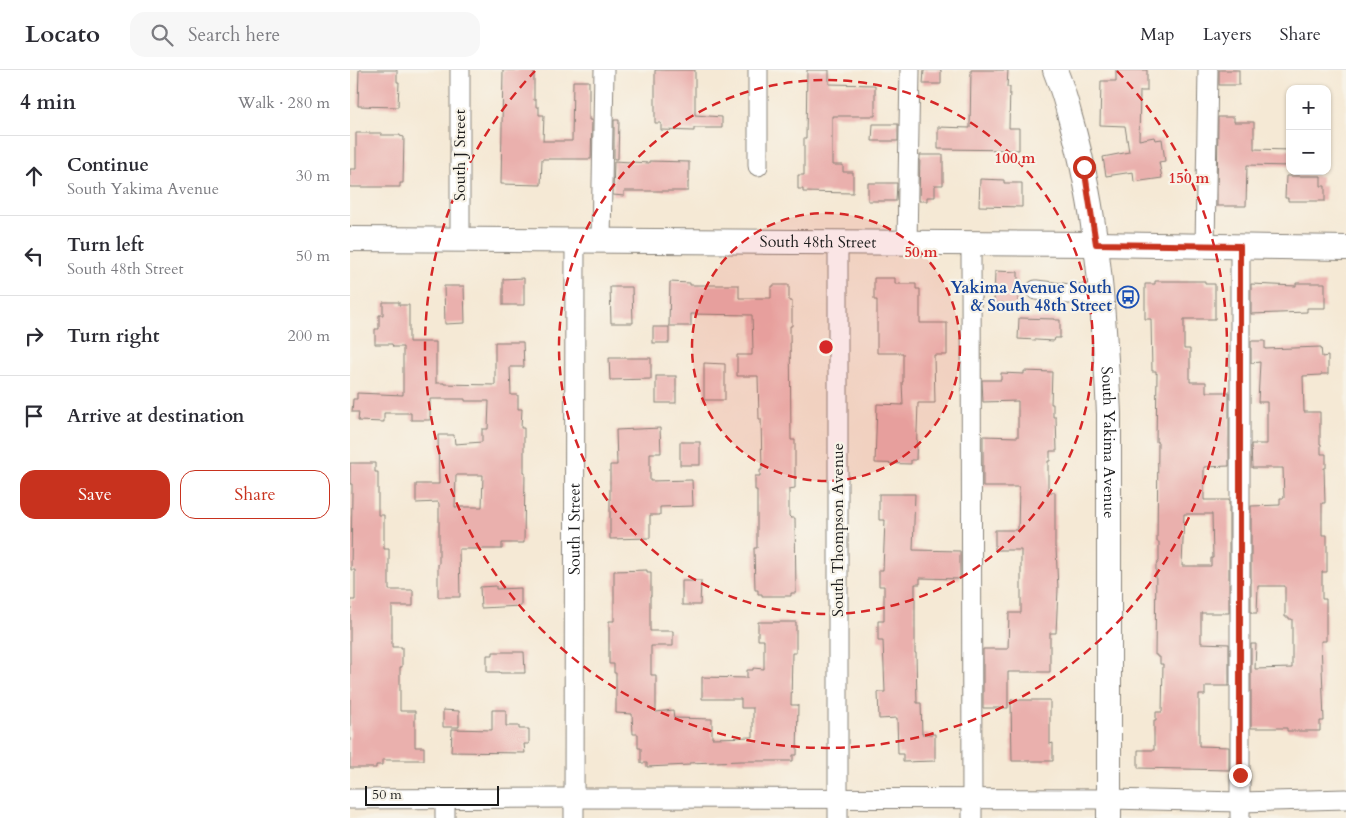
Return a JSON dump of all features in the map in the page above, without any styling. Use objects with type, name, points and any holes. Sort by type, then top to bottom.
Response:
[{"type":"main road","name":"South Yakima Avenue","points":[[1060,76],[1084,167],[1096,244],[1106,357],[1109,414],[1109,809]]},
{"type":"main road","name":"South 48th Street","points":[[350,239],[1096,244],[1346,248]]},
{"type":"street","name":"South J Street","points":[[460,70],[460,240]]},
{"type":"street","points":[[601,241],[604,70]]},
{"type":"street","points":[[758,70],[758,166]]},
{"type":"street","points":[[907,243],[910,70]]},
{"type":"street","points":[[1205,246],[1208,70]]},
{"type":"street","name":"South I Street","points":[[574,818],[575,241]]},
{"type":"street","name":"South Thompson Avenue","points":[[838,243],[838,809]]},
{"type":"street","points":[[971,244],[972,809]]},
{"type":"street","points":[[1240,246],[1240,810]]},
{"type":"street","points":[[1036,290],[1069,294],[1101,294]]},
{"type":"street","points":[[350,799],[574,798],[838,809],[1240,810],[1346,800]]},
{"type":"street","points":[[445,799],[445,818]]},
{"type":"building","points":[[359,70],[397,70],[397,82],[399,82],[398,107],[358,106]]},
{"type":"building","points":[[503,70],[534,70],[534,100],[536,100],[536,107],[539,107],[539,115],[544,115],[543,141],[572,141],[573,81],[589,81],[589,120],[592,120],[591,159],[542,159],[541,185],[501,184]]},
{"type":"building","points":[[655,70],[695,70],[695,115],[722,117],[722,128],[694,128],[694,131],[661,130],[661,123],[655,123]]},
{"type":"building","points":[[807,70],[829,70],[829,84],[875,85],[875,116],[832,116],[832,165],[843,165],[843,172],[853,172],[853,193],[803,192],[803,189],[798,189],[798,175],[804,175]]},
{"type":"building","points":[[924,70],[941,70],[941,84],[923,84]]},
{"type":"building","points":[[971,70],[1008,70],[1007,87],[1010,87],[1009,128],[1019,128],[1019,150],[938,149],[938,127],[970,128]]},
{"type":"building","points":[[1116,70],[1147,70],[1147,91],[1140,91],[1139,140],[1154,137],[1155,140],[1162,139],[1165,161],[1159,162],[1162,178],[1134,182],[1133,172],[1106,176],[1103,157],[1129,152],[1125,126],[1100,125],[1101,81],[1116,81]]},
{"type":"building","points":[[1219,70],[1239,70],[1239,85],[1219,85]]},
{"type":"building","points":[[1218,117],[1234,117],[1234,122],[1254,122],[1254,149],[1286,150],[1286,166],[1247,165],[1246,206],[1217,206]]},
{"type":"building","points":[[614,120],[619,120],[618,159],[614,159]]},
{"type":"building","points":[[873,124],[898,124],[898,141],[872,141]]},
{"type":"building","points":[[356,133],[381,133],[381,135],[400,135],[404,137],[403,183],[400,183],[400,187],[350,187],[350,169],[356,169]]},
{"type":"building","points":[[920,155],[943,155],[943,185],[935,185],[935,197],[927,197],[927,201],[919,201]]},
{"type":"building","points":[[614,161],[649,163],[649,161],[689,162],[688,191],[624,191],[624,196],[613,195]]},
{"type":"building","points":[[1286,176],[1321,176],[1321,186],[1325,186],[1325,201],[1288,201],[1288,198],[1285,198]]},
{"type":"building","points":[[980,179],[1004,180],[1004,183],[1022,183],[1022,207],[979,206]]},
{"type":"building","points":[[868,183],[897,183],[896,201],[868,201]]},
{"type":"building","points":[[995,271],[1018,272],[1018,305],[994,303]]},
{"type":"building","points":[[524,278],[524,305],[503,305],[503,279]]},
{"type":"building","points":[[874,278],[895,278],[895,284],[916,284],[916,289],[920,289],[920,323],[947,323],[947,355],[934,355],[935,403],[918,403],[916,460],[911,460],[911,464],[875,463],[877,404],[903,405],[903,353],[877,353],[877,300],[874,300]]},
{"type":"building","points":[[1155,281],[1205,281],[1205,284],[1215,284],[1215,319],[1184,319],[1184,349],[1190,349],[1190,382],[1206,382],[1206,392],[1229,392],[1229,466],[1204,467],[1204,500],[1229,500],[1229,613],[1201,613],[1201,643],[1229,644],[1229,686],[1206,686],[1205,695],[1199,695],[1199,746],[1229,747],[1229,770],[1138,768],[1138,750],[1154,750],[1154,720],[1156,720],[1156,712],[1162,712],[1163,664],[1160,664],[1160,657],[1155,655],[1156,565],[1159,561],[1159,542],[1157,542],[1157,373],[1152,371],[1151,319],[1145,319],[1145,284],[1155,284]],"holes":[[[1184,514],[1212,514],[1213,558],[1211,558],[1211,566],[1182,566]]]},
{"type":"building","points":[[670,282],[690,283],[690,285],[739,285],[739,298],[771,298],[771,287],[773,285],[789,285],[789,301],[792,301],[792,326],[790,326],[791,440],[795,440],[795,488],[789,489],[789,516],[795,518],[796,593],[791,593],[791,596],[762,596],[762,594],[758,594],[758,590],[755,590],[754,548],[757,548],[757,490],[755,490],[755,476],[760,476],[760,470],[762,470],[758,376],[737,376],[737,355],[752,355],[752,315],[691,314],[691,326],[669,326]]},
{"type":"building","points":[[1296,283],[1325,283],[1325,308],[1307,308],[1307,312],[1251,314],[1251,284],[1296,286]]},
{"type":"building","points":[[444,286],[464,286],[465,323],[445,324]]},
{"type":"building","points":[[610,287],[632,287],[633,323],[611,323]]},
{"type":"building","points":[[383,302],[399,302],[399,305],[409,305],[409,342],[436,342],[436,383],[495,385],[495,342],[523,342],[524,367],[510,367],[511,395],[518,395],[518,409],[522,409],[521,428],[524,428],[524,543],[502,543],[502,549],[459,549],[460,597],[438,597],[439,504],[438,502],[416,503],[416,484],[439,484],[438,435],[454,435],[455,444],[482,442],[482,429],[488,429],[489,401],[430,399],[430,420],[411,420],[411,413],[384,413],[384,422],[358,421],[359,412],[352,412],[353,399],[357,399],[357,393],[403,395],[403,347],[393,347],[392,344],[375,344],[375,329],[379,329],[379,315],[383,315]],"holes":[[[456,475],[483,475],[482,507],[455,507]]]},
{"type":"building","points":[[1019,318],[1060,320],[1060,338],[1055,338],[1054,341],[1018,339]]},
{"type":"building","points":[[653,327],[669,327],[669,343],[653,343]]},
{"type":"building","points":[[1251,341],[1265,341],[1265,349],[1321,347],[1322,357],[1328,356],[1328,374],[1303,376],[1304,412],[1320,412],[1321,454],[1326,454],[1326,468],[1324,468],[1325,503],[1322,503],[1322,535],[1327,535],[1327,572],[1322,572],[1322,599],[1326,599],[1326,641],[1321,641],[1324,721],[1320,721],[1320,731],[1287,731],[1287,728],[1251,728],[1251,644],[1256,644],[1255,669],[1292,668],[1292,619],[1285,617],[1285,586],[1258,586],[1257,613],[1251,613],[1251,506],[1280,505],[1280,498],[1284,498],[1283,468],[1252,468],[1251,444],[1267,444],[1267,402],[1258,402],[1260,362],[1251,363]]},
{"type":"building","points":[[609,358],[651,358],[651,379],[610,380]]},
{"type":"building","points":[[704,363],[725,364],[725,400],[704,400]]},
{"type":"building","points":[[1024,371],[1052,372],[1051,404],[1053,404],[1053,417],[1056,417],[1057,451],[1050,451],[1050,461],[1048,461],[1048,492],[1055,492],[1055,548],[1058,589],[1056,633],[1050,633],[1050,672],[1008,672],[1008,708],[983,708],[983,649],[1008,649],[1009,613],[1021,613],[1021,550],[995,550],[995,530],[1018,530],[1019,487],[983,487],[983,436],[1018,437],[1018,401],[983,402],[982,380],[1001,380],[1001,373],[1024,374]]},
{"type":"building","points":[[656,376],[676,376],[676,403],[656,403]]},
{"type":"building","points":[[660,428],[661,453],[650,453],[650,481],[692,480],[693,506],[660,507],[660,515],[650,515],[650,538],[610,539],[610,465],[617,465],[616,430]]},
{"type":"building","points":[[680,442],[700,442],[700,465],[680,465]]},
{"type":"building","points":[[350,463],[375,463],[375,472],[378,472],[378,515],[384,515],[384,549],[389,549],[389,590],[413,590],[413,606],[392,606],[392,647],[402,647],[400,711],[415,711],[415,747],[424,747],[424,760],[382,760],[382,765],[376,765],[376,768],[350,768],[350,609],[351,600],[355,600],[355,570],[351,570],[352,484],[350,484]]},
{"type":"building","points":[[879,494],[915,494],[913,550],[960,551],[960,579],[920,578],[920,584],[915,584],[917,703],[921,703],[922,734],[935,734],[935,761],[903,762],[903,754],[898,754],[897,718],[879,719],[878,692],[885,692],[883,641],[878,641],[878,621],[884,621],[884,586],[879,586],[879,570],[883,570],[885,520],[879,520]]},
{"type":"building","points":[[647,570],[647,572],[651,572],[650,631],[673,631],[673,646],[651,646],[651,675],[656,675],[656,712],[673,710],[674,718],[712,719],[712,738],[753,737],[753,708],[741,708],[741,699],[702,699],[702,677],[747,678],[747,670],[753,670],[753,668],[764,669],[764,640],[758,640],[758,622],[796,622],[796,653],[792,653],[791,705],[798,705],[797,755],[793,755],[793,761],[689,763],[689,765],[647,767],[647,763],[641,763],[641,748],[638,748],[638,734],[633,734],[632,714],[616,713],[616,673],[614,673],[614,664],[609,664],[609,621],[614,621],[614,571]]},
{"type":"building","points":[[682,581],[701,581],[700,605],[682,605]]},
{"type":"building","points":[[496,586],[496,589],[521,588],[521,606],[481,608],[480,587]]},
{"type":"building","points":[[493,652],[524,652],[525,673],[487,672],[487,655],[493,655]]},
{"type":"building","points":[[1011,700],[1050,700],[1050,744],[1053,743],[1053,761],[1012,761]]},
{"type":"building","points":[[443,710],[459,711],[459,727],[443,727]]},
{"type":"building","points":[[492,710],[506,710],[506,726],[519,726],[519,729],[529,729],[529,744],[524,744],[525,753],[451,752],[452,729],[492,730]]},
{"type":"place","name":"Yakima Avenue South & South 48th Street","points":[[1128,297]]},
{"type":"route","points":[[1084,167],[1096,244],[1240,246],[1240,775]]}]
